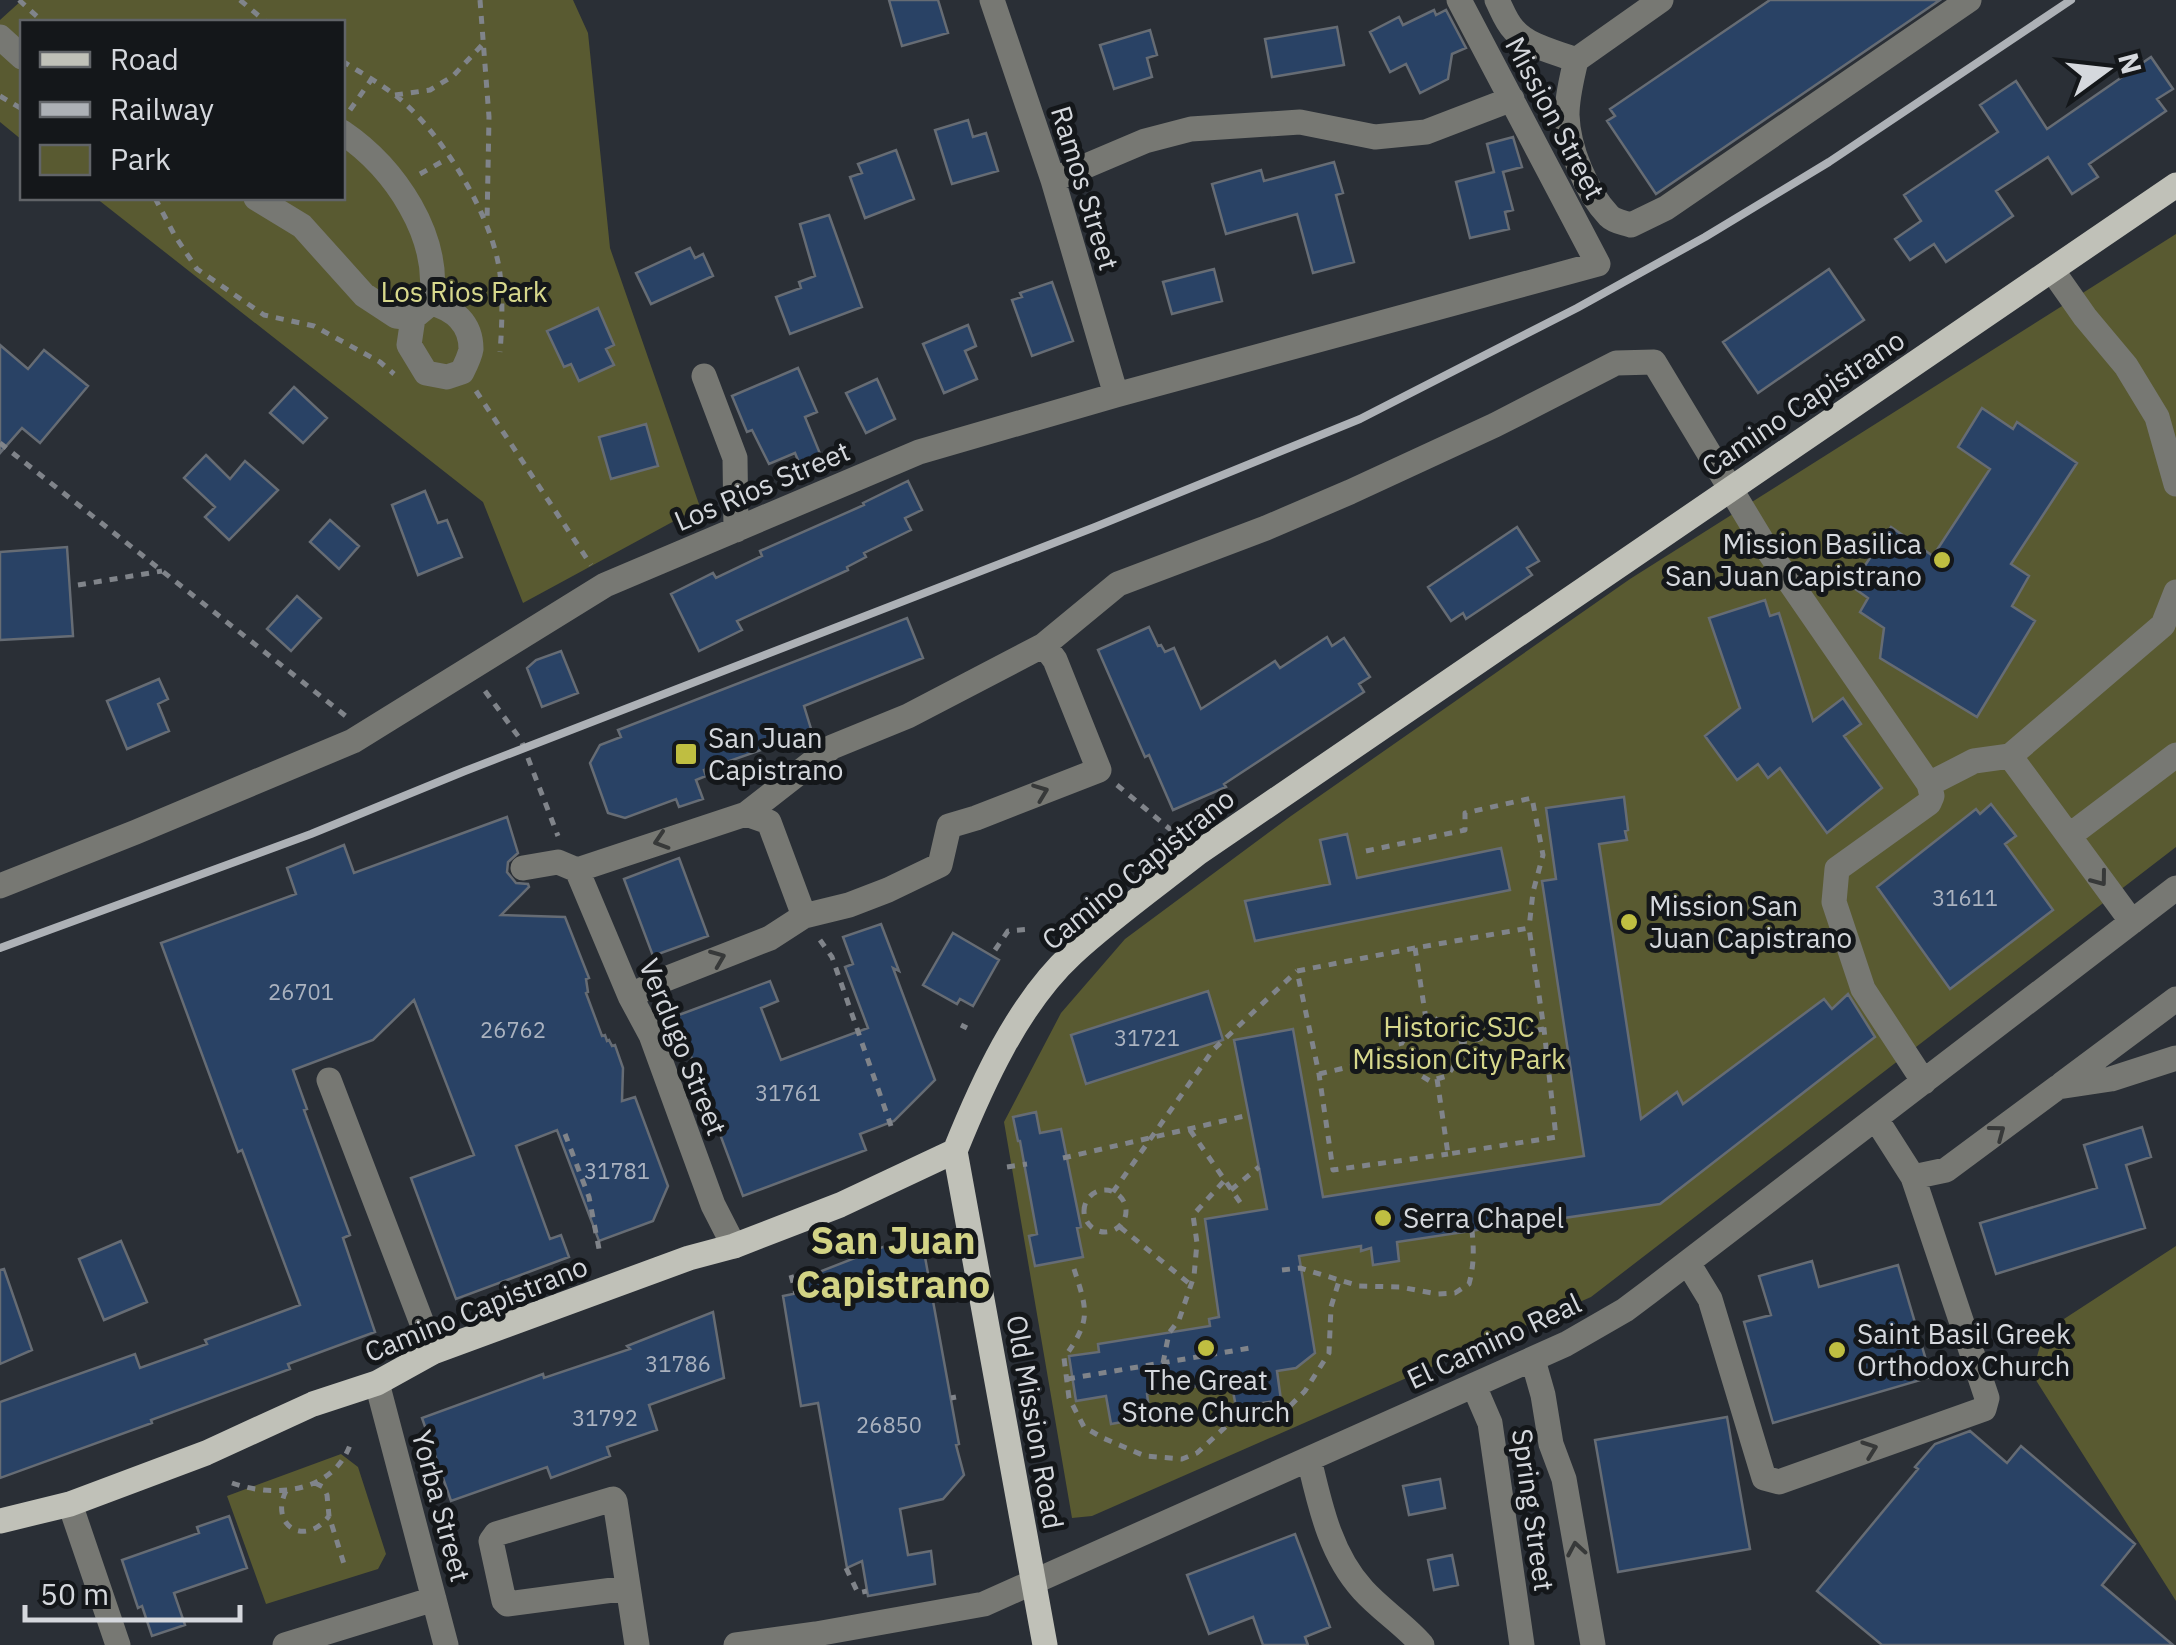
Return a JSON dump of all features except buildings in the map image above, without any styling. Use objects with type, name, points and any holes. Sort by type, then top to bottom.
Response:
[{"type":"main road","name":"Camino Capistrano","points":[[0,1521],[70,1504],[206,1453],[313,1404],[377,1382],[432,1352],[689,1258],[734,1246],[840,1205],[954,1152],[1018,1017],[1070,956],[1198,853],[2176,185]]},
{"type":"main road","name":"Old Mission Road","points":[[954,1152],[1045,1645]]},
{"type":"street","name":"Ramos Street","points":[[992,0],[1053,180],[1116,395]]},
{"type":"street","name":"Mission Street","points":[[1459,0],[1598,264]]},
{"type":"street","points":[[1497,0],[1518,35],[1576,60]]},
{"type":"street","points":[[1661,0],[1576,60],[1568,96],[1571,144],[1588,186],[1612,220],[1631,224],[1666,208],[1969,0]]},
{"type":"street","points":[[0,37],[20,54]]},
{"type":"street","points":[[1053,180],[1145,142],[1192,129],[1300,122],[1375,137],[1426,132],[1512,99]]},
{"type":"street","points":[[259,200],[302,226],[364,294],[396,316],[422,310],[448,308],[465,324],[471,350],[462,372],[447,378],[426,373],[409,345],[422,310],[434,288],[426,239],[399,186],[345,134]]},
{"type":"street","name":"Los Rios Street","points":[[0,886],[354,741],[605,584],[919,452],[1598,264]]},
{"type":"street","points":[[2052,270],[2126,366],[2157,416],[2176,484]]},
{"type":"street","points":[[523,868],[558,862],[577,870],[746,814],[832,747],[908,716],[1044,645],[1118,584],[1350,492],[1495,425],[1616,362],[1654,362],[1765,546],[1929,784],[1932,796],[1928,803],[1837,869],[1834,902],[1862,988],[1924,1082]]},
{"type":"street","points":[[704,376],[735,458],[736,530]]},
{"type":"street","points":[[1929,784],[1974,761],[2010,756],[2170,633],[2176,592]]},
{"type":"street","points":[[630,996],[770,938],[804,916],[888,890],[940,865],[950,826],[1099,770],[1055,660],[1044,645]]},
{"type":"street","points":[[2068,836],[2176,755]]},
{"type":"street","points":[[2010,756],[2132,922]]},
{"type":"street","points":[[746,814],[769,822],[804,916]]},
{"type":"street","name":"Verdugo Street","points":[[577,870],[630,996],[652,1035],[713,1204],[734,1246]]},
{"type":"street","name":"El Camino Real","points":[[736,1645],[853,1636],[974,1607],[1566,1344],[1625,1310],[1688,1263],[2176,888]]},
{"type":"street","points":[[1914,1177],[1946,1170],[2176,999]]},
{"type":"street","points":[[2058,1087],[2111,1079],[2176,1058]]},
{"type":"street","points":[[328,1080],[432,1352]]},
{"type":"street","points":[[1688,1263],[1710,1298],[1764,1478],[1778,1482],[1984,1409],[1987,1398],[1914,1177],[1876,1119]]},
{"type":"street","points":[[1533,1360],[1551,1444],[1564,1479],[1593,1645]]},
{"type":"street","name":"Yorba Street","points":[[377,1382],[446,1645]]},
{"type":"street","name":"Spring Street","points":[[1474,1386],[1490,1423],[1522,1645]]},
{"type":"street","points":[[1309,1459],[1322,1513],[1338,1553],[1362,1589],[1422,1645]]},
{"type":"street","points":[[628,1588],[507,1604],[492,1541],[496,1534],[612,1498],[628,1588],[637,1645]]},
{"type":"street","points":[[70,1504],[118,1645]]},
{"type":"street","points":[[285,1645],[434,1599]]},
{"type":"path","points":[[19,0],[41,20]]},
{"type":"path","points":[[240,0],[264,20]]},
{"type":"path","points":[[480,0],[489,117],[487,226]]},
{"type":"path","points":[[394,95],[430,90],[453,76],[484,44]]},
{"type":"path","points":[[345,63],[418,116],[452,156],[487,226],[500,272],[500,350],[492,362]]},
{"type":"path","points":[[345,116],[372,80]]},
{"type":"path","points":[[399,186],[452,156]]},
{"type":"path","points":[[156,200],[197,269],[218,285],[264,315],[314,326],[380,362],[404,383]]},
{"type":"path","points":[[462,372],[605,584]]},
{"type":"path","points":[[0,444],[366,732]]},
{"type":"path","points":[[78,584],[162,572]]},
{"type":"path","points":[[469,668],[521,740],[556,833],[577,870]]},
{"type":"path","points":[[1099,770],[1198,853]]},
{"type":"path","points":[[1297,970],[1334,1170],[1556,1137],[1528,928],[1542,855],[1532,798],[1465,813],[1464,830],[1366,851]]},
{"type":"path","points":[[804,916],[832,958],[891,1126]]},
{"type":"path","points":[[1113,1192],[1213,1050],[1297,970],[1528,928]]},
{"type":"path","points":[[995,950],[1008,931],[1032,929]]},
{"type":"path","points":[[1415,948],[1426,1019]]},
{"type":"path","points":[[1434,1018],[1460,1032],[1461,1042],[1462,1053],[1447,1076],[1430,1081],[1407,1067],[1401,1044],[1417,1022],[1434,1018]]},
{"type":"path","points":[[1461,1042],[1544,1030]]},
{"type":"path","points":[[1318,1074],[1404,1054]]},
{"type":"path","points":[[1437,1079],[1448,1154]]},
{"type":"path","points":[[1063,1158],[1249,1115]]},
{"type":"path","points":[[1190,1129],[1242,1205]]},
{"type":"path","points":[[565,1134],[590,1197],[600,1254]]},
{"type":"path","points":[[1007,1167],[1027,1164]]},
{"type":"path","points":[[1231,1190],[1259,1167]]},
{"type":"path","points":[[1163,1362],[1169,1333],[1179,1320],[1191,1285],[1197,1243],[1193,1215],[1224,1181]]},
{"type":"path","points":[[1105,1190],[1113,1192],[1124,1203],[1124,1220],[1119,1227],[1104,1232],[1096,1230],[1084,1218],[1083,1210],[1090,1195],[1105,1190]]},
{"type":"path","points":[[1119,1227],[1191,1285]]},
{"type":"path","points":[[1282,1270],[1300,1268],[1358,1286],[1455,1294],[1469,1284],[1474,1268],[1472,1231]]},
{"type":"path","points":[[1074,1269],[1086,1308],[1080,1335],[1064,1358],[1069,1398],[1084,1427],[1145,1456],[1182,1459],[1197,1453],[1233,1420],[1283,1412],[1305,1391],[1329,1353],[1331,1307],[1339,1281]]},
{"type":"path","points":[[791,1275],[796,1294]]},
{"type":"path","points":[[1067,1379],[1256,1347]]},
{"type":"path","points":[[232,1483],[253,1490],[286,1491],[315,1482],[338,1464],[352,1439]]},
{"type":"path","points":[[315,1482],[328,1495],[329,1516],[344,1564]]},
{"type":"path","points":[[286,1491],[281,1510],[288,1526],[295,1531],[316,1529],[329,1516]]},
{"type":"path","points":[[846,1568],[858,1593],[867,1591]]},
{"type":"green space","name":"Los Rios Park","points":[[22,0],[573,0],[588,33],[610,248],[700,507],[523,603],[483,502],[99,200],[345,200],[345,20],[20,20],[20,138],[0,122],[0,20]]},
{"type":"green space","name":"Historic SJC Mission City Park","points":[[2176,234],[2176,847],[1591,1297],[1092,1516],[1072,1518],[1004,1122],[1061,1013],[1125,939],[1291,816],[1630,579]]},
{"type":"green space","points":[[2176,1246],[2176,1601],[2032,1374],[2044,1332]]},
{"type":"green space","points":[[341,1454],[358,1467],[386,1554],[378,1569],[266,1604],[227,1496]]},
{"type":"railway","points":[[0,948],[311,834],[1360,419],[1577,308],[1705,237],[1829,162],[2071,0]]},
{"type":"place","name":"Mission Basilica San Juan Capistrano","points":[[1942,560]]},
{"type":"place","name":"San Juan Capistrano","points":[[686,754]]},
{"type":"place","name":"Mission San Juan Capistrano","points":[[1629,922]]},
{"type":"place","name":"Serra Chapel","points":[[1383,1218]]},
{"type":"place","name":"The Great Stone Church","points":[[1206,1348]]},
{"type":"place","name":"Saint Basil Greek Orthodox Church","points":[[1837,1350]]},
{"type":"district","name":"San Juan Capistrano","points":[[893,1263]]}]
